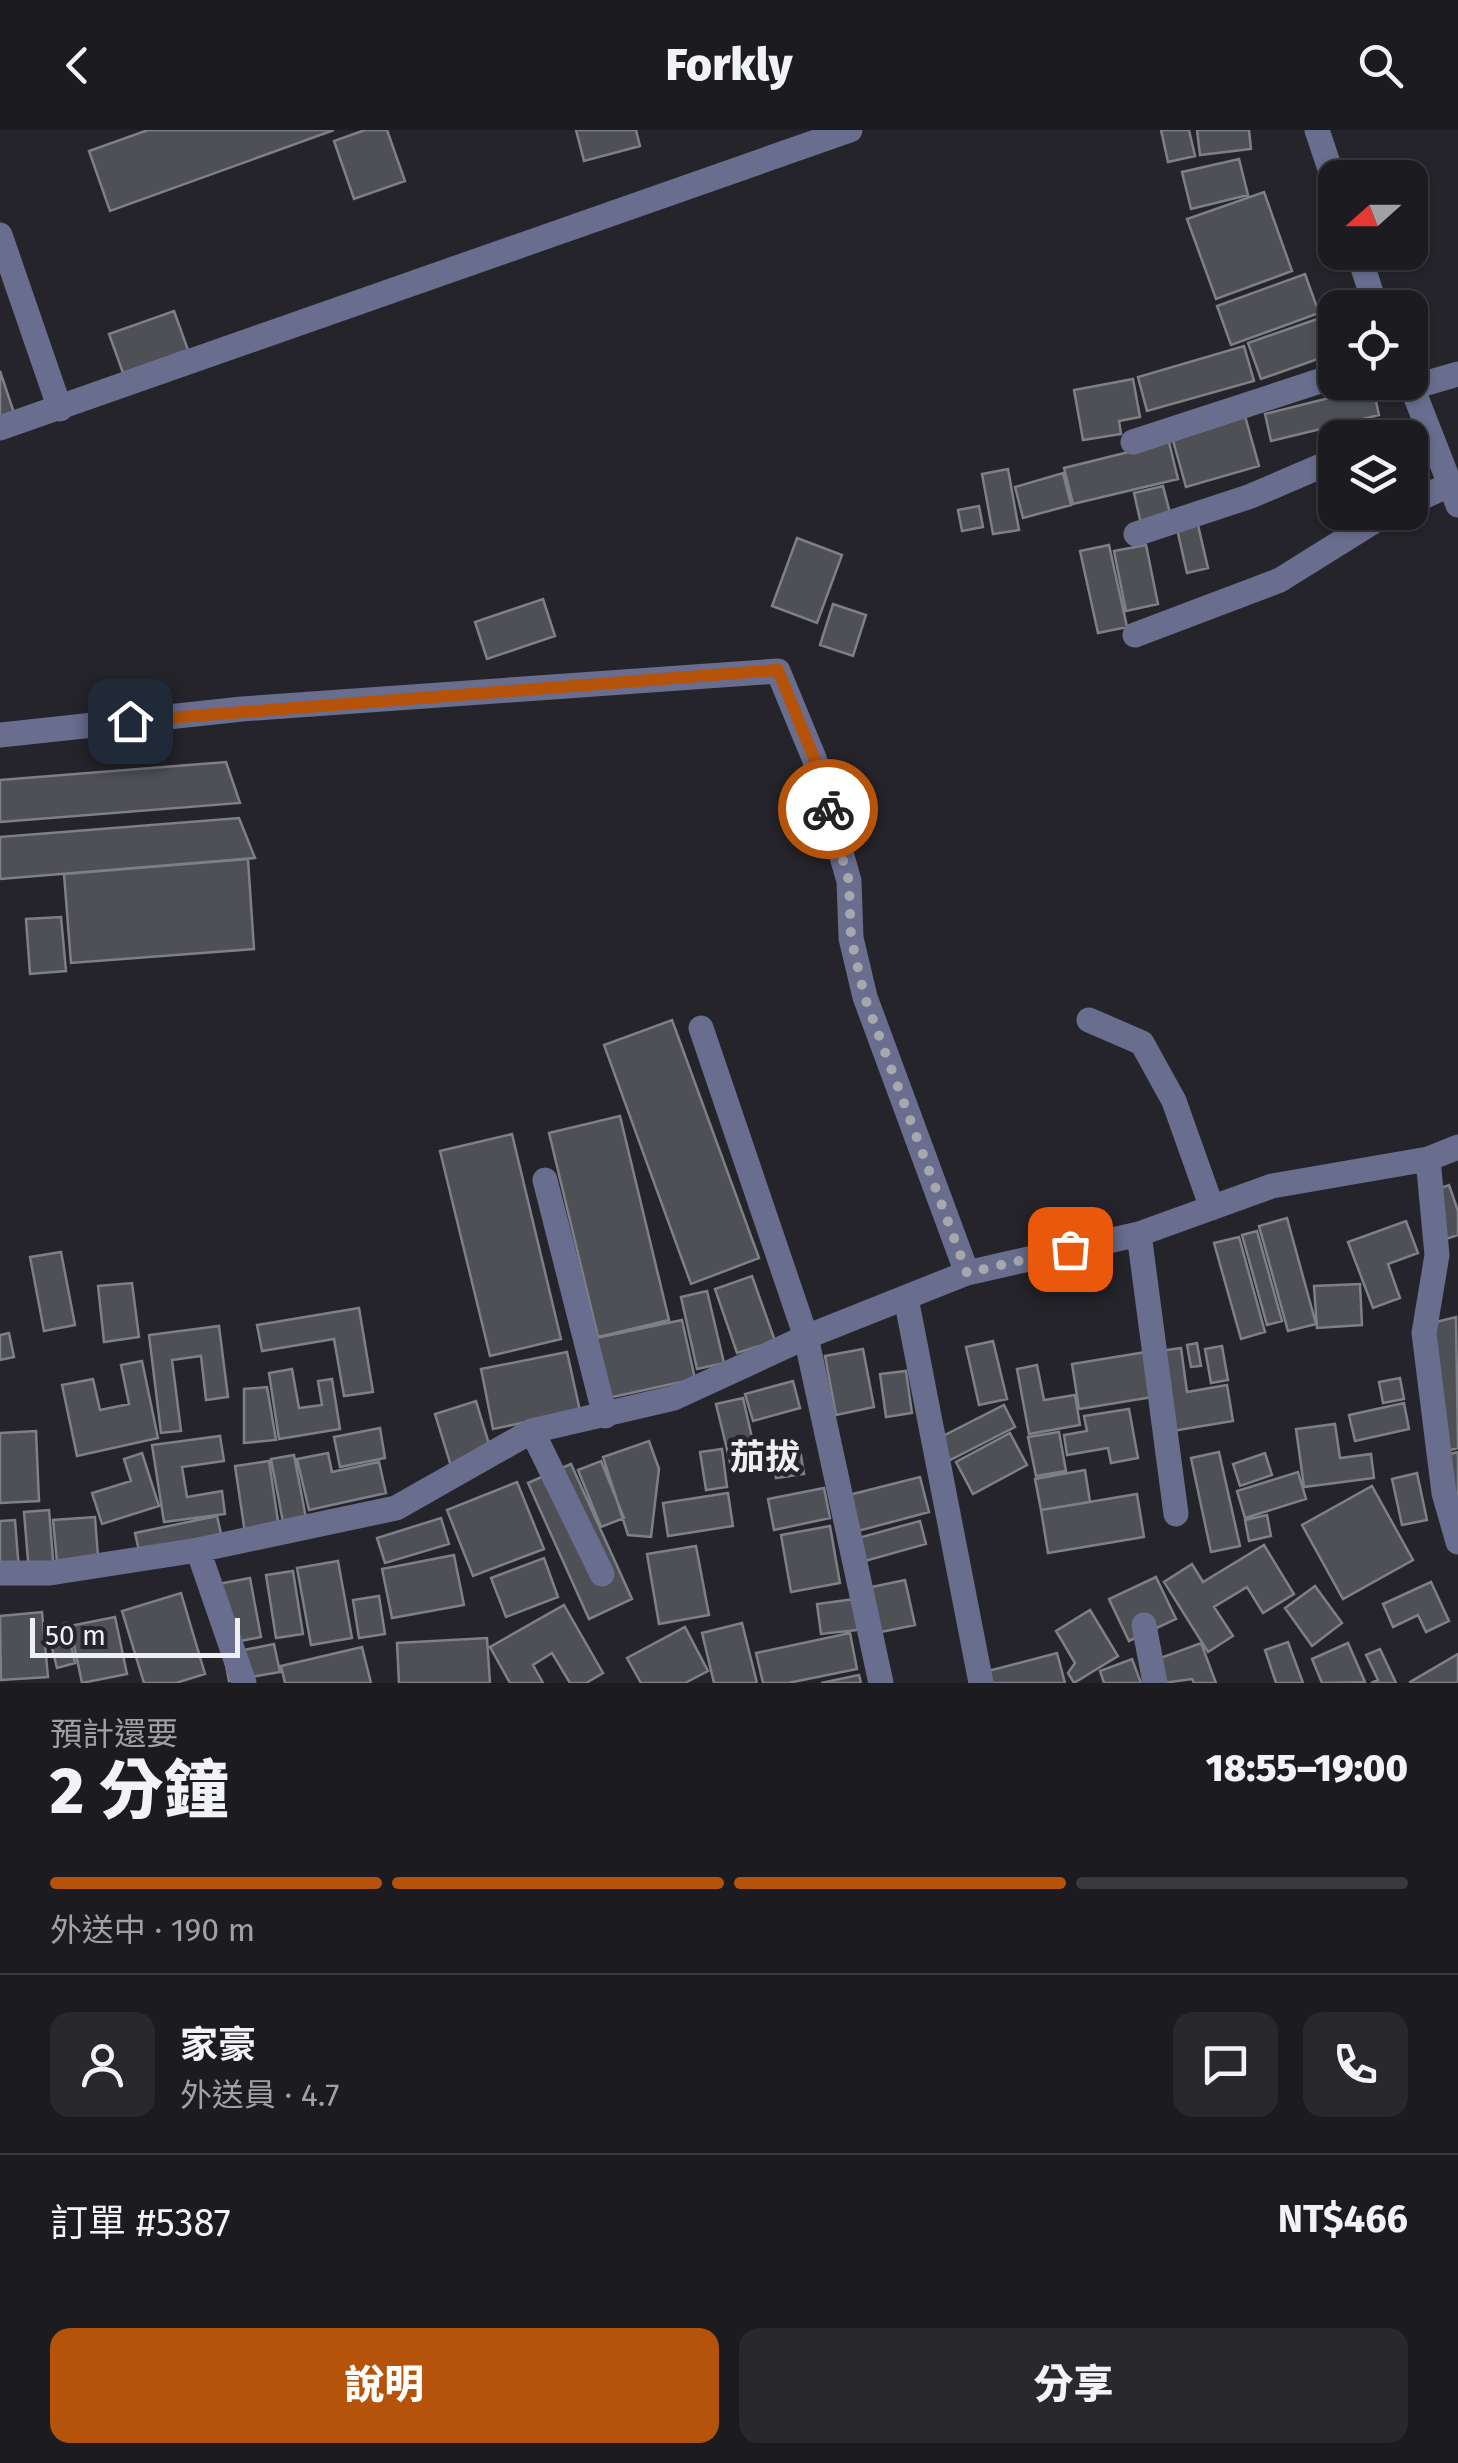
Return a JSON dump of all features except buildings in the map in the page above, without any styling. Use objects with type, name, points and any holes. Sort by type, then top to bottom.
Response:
[{"type":"street","points":[[0,428],[850,130]]},
{"type":"street","points":[[1317,130],[1327,160]]},
{"type":"street","points":[[0,234],[60,409]]},
{"type":"street","points":[[1428,381],[1458,374]]},
{"type":"street","points":[[1133,442],[1318,382]]},
{"type":"street","points":[[1428,435],[1454,495],[1428,500]]},
{"type":"street","points":[[1136,534],[1251,496],[1318,467]]},
{"type":"street","points":[[1136,635],[1280,580],[1361,530]]},
{"type":"street","points":[[0,735],[242,709],[778,670],[814,758],[849,881],[851,938],[865,998],[967,1273]]},
{"type":"street","points":[[1089,1020],[1142,1043],[1174,1101],[1212,1208]]},
{"type":"street","points":[[701,1028],[806,1337],[881,1683]]},
{"type":"street","points":[[0,1573],[50,1573],[198,1550],[396,1508],[532,1431],[674,1398],[806,1337],[967,1273],[1139,1234],[1272,1186],[1428,1159],[1458,1148]]},
{"type":"street","points":[[1428,1159],[1436,1255],[1424,1333],[1444,1492],[1458,1542]]},
{"type":"street","points":[[545,1180],[605,1416]]},
{"type":"street","points":[[1139,1234],[1176,1514]]},
{"type":"street","points":[[906,1298],[981,1683]]},
{"type":"street","points":[[532,1431],[602,1574]]},
{"type":"street","points":[[198,1550],[244,1683]]},
{"type":"street","points":[[1144,1626],[1155,1683]]},
{"type":"way so far","points":[[828,809],[849,881],[851,938],[865,998],[967,1273],[1070,1249]]},
{"type":"district","name":"茄拔","points":[[765,1457]]},
{"type":"route","points":[[130,721],[242,709],[778,670],[814,758],[828,809]]}]
